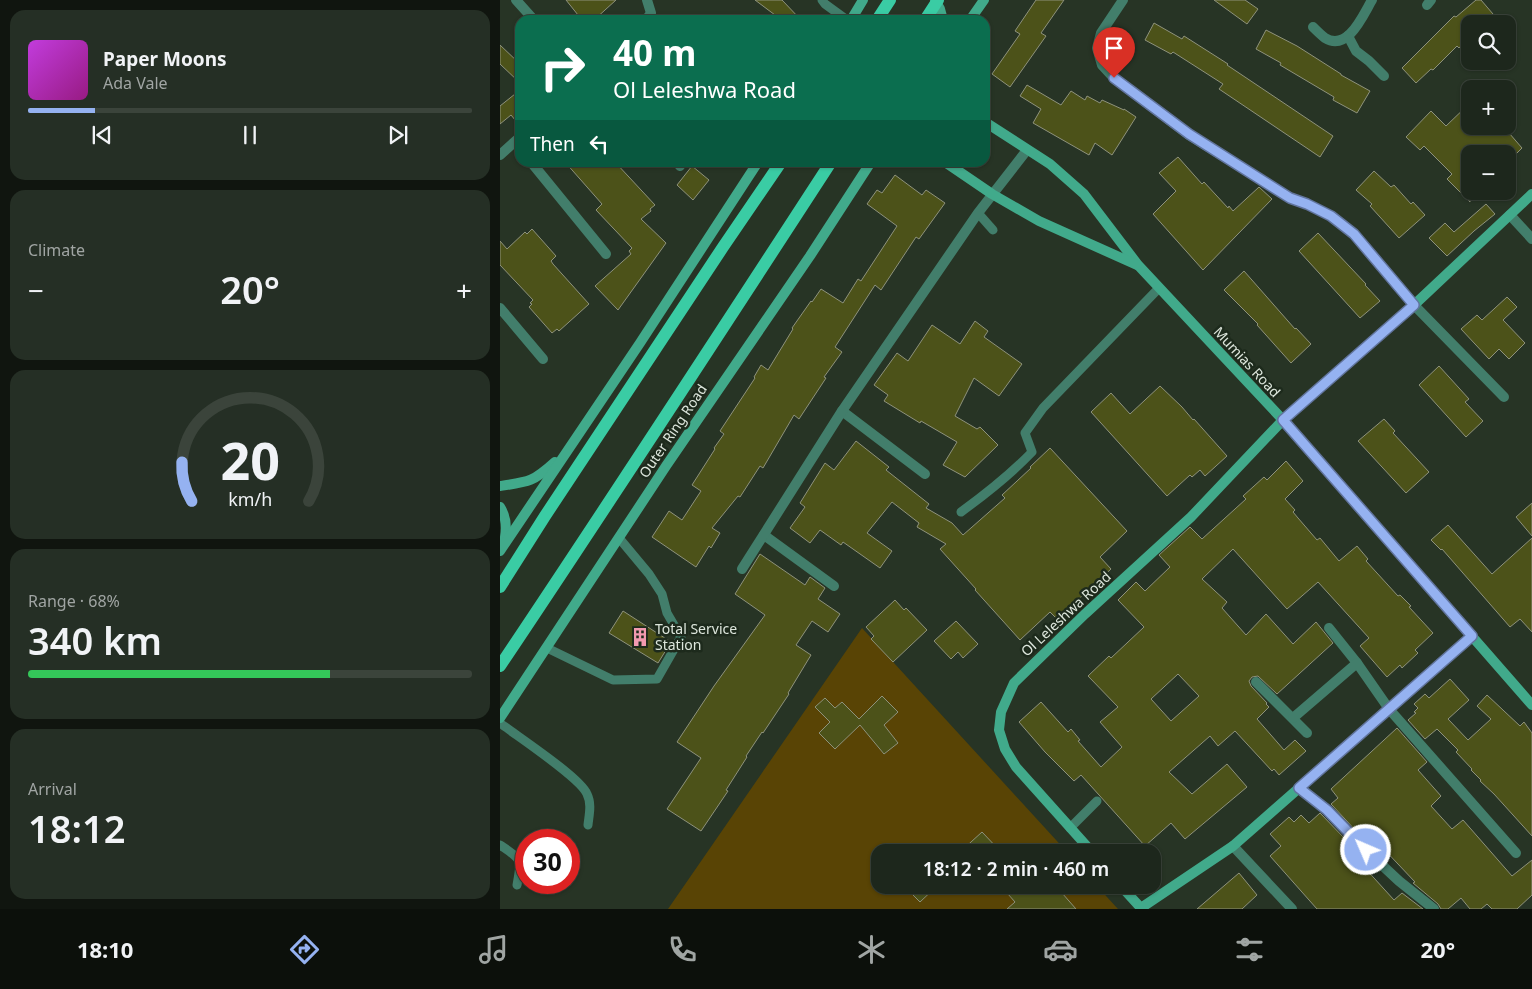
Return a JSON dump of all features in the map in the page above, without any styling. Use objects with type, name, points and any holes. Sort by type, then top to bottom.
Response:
[{"type":"main road","points":[[854,15],[863,0]]},
{"type":"main road","points":[[880,15],[890,0]]},
{"type":"main road","points":[[928,15],[936,0]]},
{"type":"main road","points":[[936,0],[942,15]]},
{"type":"main road","points":[[974,15],[984,0]]},
{"type":"main road","name":"Mumias Road","points":[[990,125],[1050,164],[1084,194],[1138,265],[1283,420],[1532,705]]},
{"type":"main road","points":[[500,550],[755,167]]},
{"type":"main road","points":[[500,587],[545,516],[778,167]]},
{"type":"main road","name":"Outer Ring Road","points":[[500,666],[680,395],[828,167]]},
{"type":"main road","name":"Outer Ring Road","points":[[500,718],[666,466],[810,256],[868,167]]},
{"type":"main road","name":"Mumias Road","points":[[952,167],[992,194],[1039,221],[1138,265]]},
{"type":"main road","name":"Ol Leleshwa Road","points":[[1085,844],[1016,767],[1005,749],[999,730],[1001,712],[1014,683],[1085,614],[1191,517],[1283,420],[1414,305],[1532,194]]},
{"type":"main road","points":[[500,486],[527,482],[535,478],[567,451]]},
{"type":"main road","points":[[500,507],[507,526],[505,541],[500,550]]},
{"type":"main road","points":[[1128,894],[1141,909],[1233,846],[1472,636]]},
{"type":"street","points":[[516,0],[530,15]]},
{"type":"street","points":[[647,0],[651,13],[650,15]]},
{"type":"street","points":[[1123,0],[1101,33],[1097,48],[1102,65],[1114,78],[1198,140],[1290,198],[1331,216],[1354,234],[1414,305],[1504,397]]},
{"type":"street","points":[[1313,28],[1327,39],[1337,41],[1344,39],[1353,31],[1372,0]]},
{"type":"street","points":[[1348,36],[1356,51],[1384,76]]},
{"type":"street","points":[[500,155],[515,145]]},
{"type":"street","points":[[742,569],[842,411],[978,213],[1027,150]]},
{"type":"street","points":[[535,167],[606,254]]},
{"type":"street","points":[[1510,215],[1532,238]]},
{"type":"street","points":[[500,308],[543,359]]},
{"type":"street","points":[[842,411],[925,474]]},
{"type":"street","points":[[764,535],[834,586]]},
{"type":"street","points":[[1329,628],[1357,663],[1389,709],[1516,853]]},
{"type":"street","points":[[1294,718],[1357,663]]},
{"type":"street","points":[[1256,682],[1307,733]]},
{"type":"street","points":[[1299,788],[1327,810],[1355,840],[1434,909]]},
{"type":"street","points":[[1233,846],[1292,909]]},
{"type":"lane","points":[[822,0],[840,15]]},
{"type":"lane","points":[[978,213],[993,230]]},
{"type":"lane","points":[[961,512],[992,490],[1032,452],[1025,433],[1043,408],[1159,288]]},
{"type":"lane","points":[[547,648],[613,680],[657,679],[681,637],[667,613],[662,594],[649,574],[619,538]]},
{"type":"lane","points":[[500,724],[575,780],[587,792],[590,803],[588,825]]},
{"type":"lane","points":[[1070,828],[1097,801]]},
{"type":"lane","points":[[500,844],[515,855]]},
{"type":"shaded area","points":[[862,628],[1060,844],[871,844],[871,894],[1104,894],[1118,909],[668,909]]},
{"type":"building","points":[[566,0],[616,0],[600,15],[578,15]]},
{"type":"building","points":[[755,0],[782,0],[796,15],[775,15]]},
{"type":"building","points":[[1036,0],[1064,0],[1041,33],[1046,36],[1010,87],[992,74],[1020,34],[1015,31]]},
{"type":"building","points":[[1214,0],[1245,0],[1258,9],[1247,24]]},
{"type":"building","points":[[1476,0],[1481,0],[1493,14],[1461,15],[1461,46],[1459,48],[1457,46],[1433,70],[1431,69],[1416,83],[1402,68],[1454,16],[1456,17]]},
{"type":"building","points":[[1154,23],[1182,39],[1184,36],[1333,136],[1320,157],[1219,89],[1223,84],[1173,52],[1171,54],[1145,40]]},
{"type":"building","points":[[1266,30],[1297,46],[1341,75],[1370,91],[1357,113],[1333,100],[1334,97],[1256,49]]},
{"type":"building","points":[[500,45],[515,59],[515,78],[500,64]]},
{"type":"building","points":[[1027,85],[1061,105],[1071,91],[1085,100],[1087,96],[1100,103],[1102,100],[1124,109],[1136,117],[1112,155],[1095,143],[1089,155],[1033,123],[1041,109],[1020,96]]},
{"type":"building","points":[[515,94],[515,120],[511,115],[500,124],[500,106]]},
{"type":"building","points":[[1431,111],[1446,126],[1461,112],[1461,135],[1511,135],[1522,148],[1516,154],[1516,145],[1461,145],[1461,193],[1447,179],[1452,174],[1424,146],[1420,150],[1406,137]]},
{"type":"building","points":[[1178,157],[1202,184],[1204,182],[1233,211],[1259,187],[1272,199],[1203,270],[1153,214],[1176,191],[1159,173]]},
{"type":"building","points":[[569,167],[620,167],[655,205],[641,219],[666,243],[618,310],[595,286],[631,254],[629,251],[632,248],[596,210],[602,204]]},
{"type":"building","points":[[691,167],[709,180],[693,200],[677,185]]},
{"type":"building","points":[[1374,171],[1391,187],[1394,185],[1411,204],[1413,202],[1425,215],[1399,238],[1370,206],[1372,204],[1356,190]]},
{"type":"building","points":[[895,175],[922,195],[926,190],[945,203],[919,239],[916,237],[881,290],[875,285],[835,347],[842,352],[824,377],[826,378],[799,419],[794,415],[763,468],[760,466],[740,497],[738,496],[712,528],[720,533],[696,567],[652,537],[669,511],[682,520],[701,491],[692,485],[724,434],[720,431],[755,378],[761,365],[768,370],[792,328],[811,301],[821,289],[843,303],[858,279],[861,281],[897,226],[867,204],[877,190],[882,193]]},
{"type":"building","points":[[1486,204],[1495,214],[1447,256],[1429,238],[1445,223],[1454,232]]},
{"type":"building","points":[[532,229],[556,256],[551,261],[553,264],[589,304],[559,331],[557,329],[552,333],[529,307],[533,300],[500,265],[500,241],[507,249],[525,232],[527,234]]},
{"type":"building","points":[[1318,233],[1380,301],[1360,318],[1299,251]]},
{"type":"building","points":[[1244,271],[1295,329],[1311,344],[1291,363],[1258,324],[1224,290]]},
{"type":"building","points":[[1507,297],[1517,307],[1503,320],[1525,343],[1509,359],[1499,349],[1489,359],[1461,329],[1477,315],[1482,320]]},
{"type":"building","points":[[975,321],[988,331],[984,337],[1022,364],[999,396],[974,378],[955,416],[977,429],[980,427],[998,445],[965,477],[943,465],[957,442],[921,421],[920,423],[884,401],[888,395],[874,385],[897,353],[908,361],[932,325],[960,344]]},
{"type":"building","points":[[1439,366],[1469,399],[1465,402],[1483,421],[1466,437],[1419,385]]},
{"type":"building","points":[[1160,386],[1194,419],[1227,456],[1205,476],[1200,470],[1192,477],[1190,475],[1167,496],[1091,412],[1111,393],[1130,414]]},
{"type":"building","points":[[1384,419],[1395,431],[1393,433],[1429,472],[1406,493],[1358,441]]},
{"type":"building","points":[[856,441],[889,467],[886,470],[929,504],[926,508],[952,523],[963,535],[1005,498],[1002,495],[1050,448],[1127,531],[1100,557],[1111,569],[1058,620],[1050,612],[1020,640],[940,549],[946,544],[917,527],[919,523],[892,502],[867,533],[892,551],[880,568],[843,542],[841,545],[820,530],[810,543],[790,528],[805,507],[800,503],[825,463],[834,470]]},
{"type":"building","points":[[1286,461],[1303,481],[1285,499],[1295,510],[1293,512],[1298,518],[1317,540],[1320,538],[1339,561],[1357,546],[1368,559],[1366,561],[1398,596],[1400,595],[1411,606],[1409,607],[1433,633],[1415,650],[1418,653],[1402,668],[1400,665],[1387,677],[1360,646],[1369,638],[1318,582],[1287,609],[1233,549],[1202,579],[1227,602],[1222,608],[1246,635],[1266,614],[1293,644],[1316,622],[1333,643],[1277,694],[1258,676],[1252,677],[1249,681],[1269,707],[1257,719],[1284,750],[1295,740],[1306,751],[1279,775],[1274,769],[1272,771],[1235,731],[1218,746],[1210,736],[1169,772],[1192,794],[1227,764],[1247,787],[1185,839],[1171,823],[1147,844],[1143,844],[1081,775],[1074,781],[1019,722],[1041,702],[1068,732],[1071,729],[1080,740],[1078,741],[1101,767],[1122,747],[1100,722],[1118,707],[1088,676],[1109,656],[1111,658],[1144,627],[1118,600],[1136,582],[1145,591],[1170,567],[1159,555],[1190,527],[1202,539],[1246,499],[1243,496],[1264,477],[1267,480]],"holes":[[[1178,674],[1199,696],[1171,721],[1151,699]]]},
{"type":"building","points":[[1532,503],[1532,536],[1516,517]]},
{"type":"building","points":[[1448,525],[1492,574],[1532,538],[1532,632],[1520,619],[1510,627],[1442,549],[1431,540]]},
{"type":"building","points":[[760,554],[805,585],[810,577],[825,588],[818,599],[840,614],[828,632],[812,621],[796,645],[811,655],[789,694],[746,756],[726,790],[728,791],[701,831],[667,809],[701,758],[677,742],[765,615],[735,594]]},
{"type":"building","points":[[895,600],[904,610],[906,608],[927,630],[893,662],[871,639],[874,636],[866,627]]},
{"type":"building","name":"Total Service Station","points":[[623,611],[671,642],[658,663],[609,633]]},
{"type":"building","points":[[956,621],[978,644],[963,658],[958,652],[951,659],[934,641]]},
{"type":"building","points":[[1450,679],[1469,700],[1448,719],[1468,740],[1491,719],[1477,706],[1487,695],[1520,726],[1524,722],[1532,733],[1532,836],[1480,781],[1456,752],[1458,750],[1437,729],[1425,739],[1408,720],[1416,713],[1414,712],[1418,708],[1414,704],[1425,694],[1429,698]]},
{"type":"building","points":[[882,696],[898,712],[884,725],[898,743],[884,754],[860,725],[835,749],[819,733],[830,722],[815,707],[825,698],[835,708],[842,702],[859,719]]},
{"type":"building","points":[[1397,728],[1427,762],[1418,770],[1441,796],[1431,806],[1452,829],[1463,820],[1512,876],[1532,860],[1532,895],[1517,909],[1492,909],[1487,904],[1481,909],[1470,909],[1461,898],[1448,909],[1441,909],[1438,904],[1413,883],[1415,882],[1363,827],[1358,833],[1331,804],[1338,798],[1331,789]]},
{"type":"building","points":[[1320,813],[1348,842],[1344,845],[1394,900],[1402,893],[1423,909],[1317,909],[1270,856],[1281,846],[1270,834],[1289,817],[1294,822],[1301,815],[1309,823]]},
{"type":"building","points":[[982,832],[993,844],[969,844]]},
{"type":"building","points":[[1239,873],[1257,895],[1242,909],[1197,909]]},
{"type":"building","points":[[912,894],[928,894],[920,902]]},
{"type":"building","points":[[1008,894],[1063,894],[1076,909],[1007,909],[1015,902]]},
{"type":"place","name":"Total Service Station","points":[[640,637]]},
{"type":"route","points":[[1114,78],[1189,134],[1290,198],[1331,216],[1354,234],[1414,305],[1283,420],[1472,636],[1299,788],[1327,810],[1366,850]]}]
